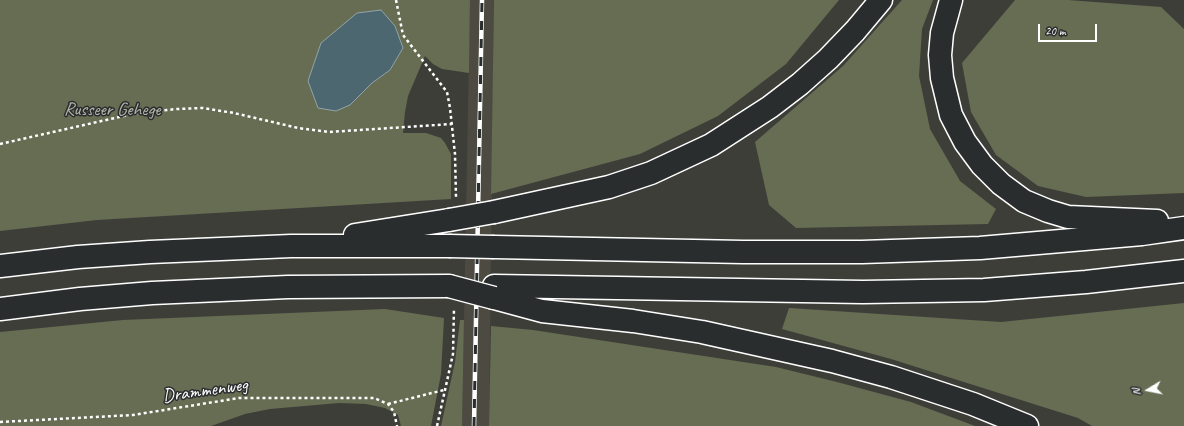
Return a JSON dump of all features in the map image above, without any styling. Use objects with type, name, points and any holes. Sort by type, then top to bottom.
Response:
[{"type":"highway","points":[[291,246],[453,210],[494,212],[610,187],[651,173],[711,145],[770,107],[800,84],[828,59],[855,31],[880,0]]},
{"type":"highway","points":[[951,0],[942,33],[940,55],[942,78],[951,115],[965,142],[982,164],[1001,184],[1024,201],[1048,211],[1068,216],[1184,223]]},
{"type":"highway","points":[[0,266],[78,257],[142,252],[291,246],[449,246],[862,252],[980,248],[1142,234],[1184,228]]},
{"type":"highway","points":[[0,309],[80,299],[288,286],[451,293],[870,292],[984,290],[1086,282],[1184,271]]},
{"type":"highway","points":[[494,292],[542,311],[633,321],[702,332],[832,361],[891,377],[973,404],[1027,426]]},
{"type":"path","points":[[396,0],[403,35],[447,92],[455,154],[453,210]]},
{"type":"path","points":[[0,144],[136,113],[177,109],[203,108],[234,113],[298,128],[329,132],[452,124]]},
{"type":"path","points":[[437,426],[453,354],[451,293]]},
{"type":"path","points":[[397,426],[394,412],[388,404],[444,390]]},
{"type":"path","name":"Drammenweg","points":[[0,422],[133,415],[239,398],[374,398],[388,404]]},
{"type":"shaded area","points":[[470,0],[494,0],[489,426],[462,426]]},
{"type":"green space","name":"Russeer Gehege","points":[[0,0],[470,0],[469,73],[442,69],[433,64],[425,56],[408,96],[405,112],[403,133],[426,133],[441,138],[451,154],[451,199],[97,220],[0,231]],"holes":[[[395,26],[403,48],[390,70],[372,83],[350,105]]]},
{"type":"green space","points":[[494,0],[839,0],[786,64],[718,116],[640,154],[491,194]]},
{"type":"green space","points":[[902,0],[933,0],[922,29],[919,76],[930,129],[960,181],[996,209],[988,224],[796,228],[769,205],[755,142],[843,66]]},
{"type":"green space","points":[[1015,0],[1068,0],[1161,7],[1184,29],[1184,193],[1086,197],[1038,186],[996,155],[971,112],[962,63]]},
{"type":"green space","points":[[1184,303],[1184,426],[1092,426],[1078,418],[891,359],[782,329],[789,308],[1001,322]]},
{"type":"green space","points":[[385,309],[444,318],[441,374],[431,426],[401,426],[398,415],[385,408],[366,404],[339,403],[270,409],[245,414],[211,426],[0,426],[0,332],[123,320]]},
{"type":"green space","points":[[460,320],[464,320],[462,426],[441,426],[455,362]]},
{"type":"green space","points":[[491,326],[533,330],[776,367],[911,402],[975,426],[489,426]]},
{"type":"water","points":[[381,10],[395,26],[403,48],[390,70],[372,83],[350,105],[336,111],[318,108],[308,81],[321,43],[357,13]]},
{"type":"railway","points":[[474,426],[482,0]]}]
